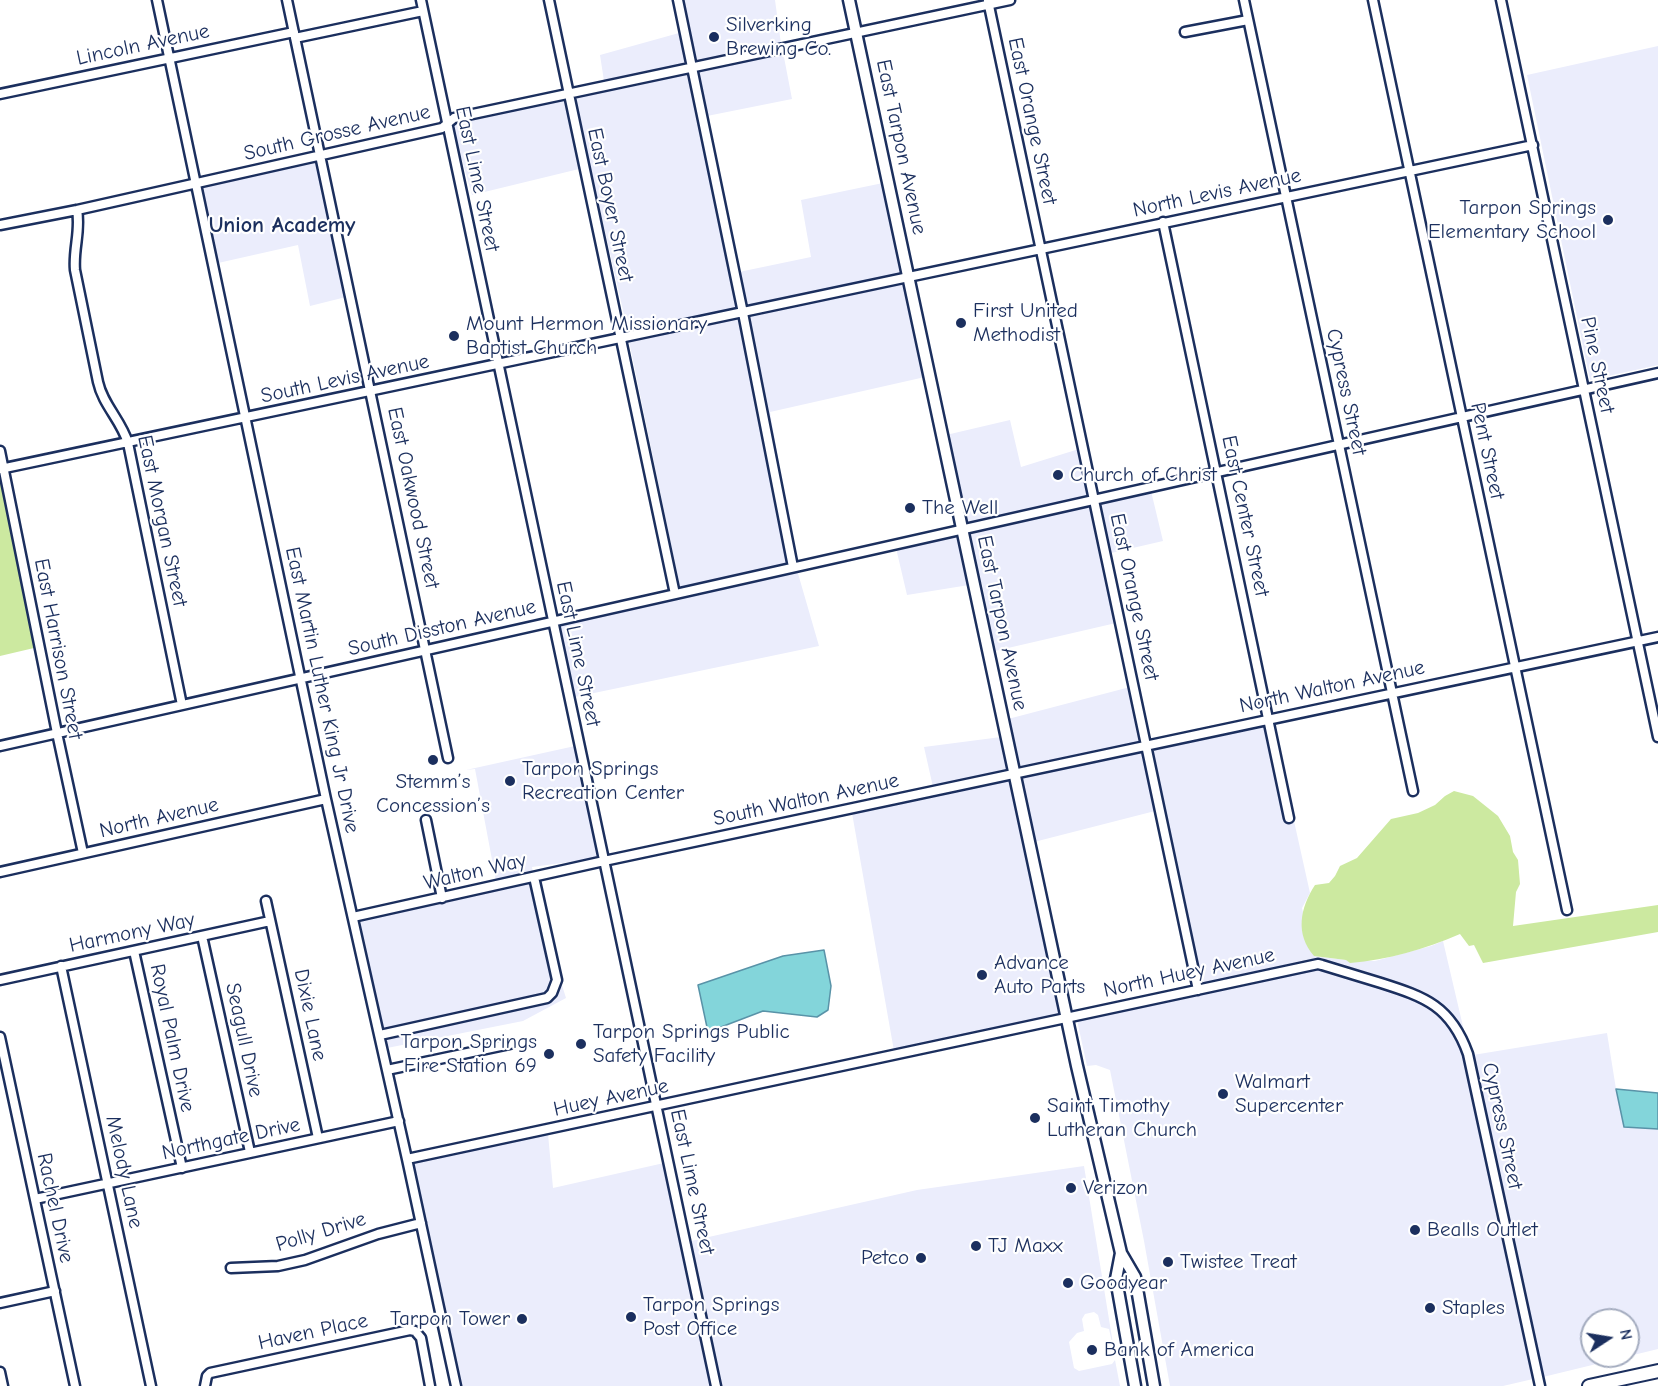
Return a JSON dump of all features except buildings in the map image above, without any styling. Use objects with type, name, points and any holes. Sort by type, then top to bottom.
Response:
[{"type":"highway","points":[[1589,1386],[1658,1371]]},
{"type":"main road","name":"East Tarpon Avenue","points":[[849,0],[1088,1116],[1121,1253],[1135,1277],[1154,1386]]},
{"type":"main road","name":"East Tarpon Avenue","points":[[1121,1253],[1116,1279],[1135,1386]]},
{"type":"street","name":"East Martin Luther King Jr Drive","points":[[157,0],[326,799],[399,1121],[455,1386]]},
{"type":"street","name":"East Oakwood Street","points":[[287,0],[372,391],[448,758]]},
{"type":"street","name":"East Lime Street","points":[[421,0],[716,1386]]},
{"type":"street","name":"East Boyer Street","points":[[549,0],[675,594]]},
{"type":"street","points":[[678,0],[743,313],[792,567]]},
{"type":"street","name":"South Grosse Avenue","points":[[0,225],[442,129],[454,118],[989,2],[1010,0]]},
{"type":"street","name":"Cypress Street","points":[[1244,0],[1413,791]]},
{"type":"street","name":"Pent Street","points":[[1373,0],[1567,910]]},
{"type":"street","name":"Pine Street","points":[[1501,0],[1658,736]]},
{"type":"street","name":"East Orange Street","points":[[989,2],[1198,990]]},
{"type":"street","name":"Lincoln Avenue","points":[[0,94],[169,59],[423,11]]},
{"type":"street","points":[[1185,32],[1248,20]]},
{"type":"street","name":"North Levis Avenue","points":[[909,276],[1533,145]]},
{"type":"street","name":"East Morgan Street","points":[[77,210],[80,225],[74,258],[75,270],[100,389],[105,401],[122,426],[128,443],[182,705]]},
{"type":"street","name":"East Center Street","points":[[1164,222],[1289,818]]},
{"type":"street","name":"South Levis Avenue","points":[[2,468],[498,365],[909,276]]},
{"type":"street","name":"South Disston Avenue","points":[[0,746],[1658,373]]},
{"type":"street","name":"East Harrison Street","points":[[0,451],[83,853]]},
{"type":"street","name":"North Walton Avenue","points":[[1014,774],[1658,637]]},
{"type":"street","name":"South Walton Avenue","points":[[604,861],[1014,774]]},
{"type":"street","name":"North Avenue","points":[[0,872],[326,799]]},
{"type":"street","points":[[426,820],[442,898]]},
{"type":"street","name":"Walton Way","points":[[353,918],[604,861]]},
{"type":"street","points":[[380,1035],[547,998],[552,993],[557,980],[534,877]]},
{"type":"street","name":"Dixie Lane","points":[[266,901],[318,1138]]},
{"type":"street","name":"Harmony Way","points":[[0,980],[270,921]]},
{"type":"street","name":"Seagull Drive","points":[[202,936],[250,1152]]},
{"type":"street","name":"Royal Palm Drive","points":[[134,951],[182,1168]]},
{"type":"street","name":"Cypress Street","points":[[1318,964],[1418,995],[1443,1012],[1458,1031],[1468,1054],[1540,1386]]},
{"type":"street","name":"North Huey Avenue","points":[[891,1056],[1318,964]]},
{"type":"street","name":"Melody Lane","points":[[61,966],[152,1386]]},
{"type":"street","name":"Rachel Drive","points":[[0,1037],[75,1386]]},
{"type":"street","points":[[387,1070],[510,1044]]},
{"type":"street","name":"Huey Avenue","points":[[407,1159],[891,1056]]},
{"type":"street","name":"Northgate Drive","points":[[35,1199],[399,1121]]},
{"type":"street","name":"Polly Drive","points":[[231,1268],[278,1266],[305,1260],[368,1237],[421,1223]]},
{"type":"street","points":[[0,1303],[55,1292]]},
{"type":"street","name":"Haven Place","points":[[205,1386],[210,1373],[410,1330],[416,1331],[421,1338],[430,1386]]},
{"type":"street","points":[[0,1372],[3,1386]]},
{"type":"shaded area","points":[[682,0],[775,0],[781,44],[695,62]]},
{"type":"shaded area","points":[[679,33],[686,64],[604,81],[600,55]]},
{"type":"shaded area","name":"Tarpon Springs Elementary School","points":[[1658,46],[1658,365],[1590,380],[1527,75]]},
{"type":"shaded area","points":[[783,52],[792,99],[707,116],[697,70]]},
{"type":"shaded area","points":[[688,72],[737,309],[628,332],[590,166],[588,166],[574,96]]},
{"type":"shaded area","points":[[564,98],[579,169],[472,195],[452,125]]},
{"type":"shaded area","points":[[317,160],[346,297],[310,306],[298,245],[218,263],[202,186]]},
{"type":"shaded area","points":[[883,183],[903,273],[747,307],[739,272],[811,257],[801,200]]},
{"type":"shaded area","points":[[905,282],[925,377],[770,412],[793,547],[748,316]]},
{"type":"shaded area","points":[[739,318],[787,564],[680,588],[629,341]]},
{"type":"shaded area","points":[[1010,420],[1021,467],[1079,449],[1089,496],[968,524],[946,435]]},
{"type":"shaded area","points":[[1151,491],[1163,541],[1111,553],[1101,502]]},
{"type":"shaded area","points":[[1091,504],[1116,623],[995,651],[982,583],[978,583],[968,533]]},
{"type":"shaded area","points":[[958,535],[969,585],[907,595],[896,548]]},
{"type":"shaded area","points":[[797,570],[819,646],[575,697],[559,625]]},
{"type":"shaded area","points":[[1130,687],[1141,743],[1018,769],[1008,719]]},
{"type":"shaded area","points":[[1265,725],[1285,823],[1294,821],[1310,893],[1302,908],[1314,956],[1375,961],[1443,941],[1465,1035],[1447,1009],[1421,991],[1322,959],[1201,984],[1153,749]]},
{"type":"shaded area","points":[[1001,737],[1009,771],[933,787],[924,747]]},
{"type":"shaded area","points":[[575,746],[599,858],[532,867],[533,873],[496,881],[475,769],[466,770]]},
{"type":"shaded area","points":[[1143,751],[1155,811],[1034,842],[1020,777]]},
{"type":"shaded area","points":[[1011,779],[1061,1011],[1056,1016],[894,1051],[852,813]]},
{"type":"shaded area","points":[[530,882],[552,980],[548,990],[544,994],[384,1029],[359,921]]},
{"type":"shaded area","points":[[1318,969],[1416,999],[1440,1015],[1454,1033],[1463,1055],[1533,1379],[1503,1386],[1170,1386],[1110,1070],[1096,1065],[1087,1066],[1077,1020]]},
{"type":"shaded area","points":[[561,982],[566,998],[523,1021],[387,1048],[385,1038],[550,1001],[557,994]]},
{"type":"shaded area","points":[[1607,1033],[1624,1127],[1658,1129],[1658,1349],[1640,1353],[1640,1308],[1580,1308],[1580,1368],[1543,1377],[1473,1055]]},
{"type":"shaded area","points":[[548,1134],[553,1188],[664,1163],[711,1386],[461,1386],[413,1162]]},
{"type":"shaded area","points":[[1084,1166],[1115,1356],[1109,1329],[1101,1327],[1098,1315],[1094,1312],[1085,1314],[1082,1319],[1084,1331],[1077,1333],[1069,1342],[1074,1368],[1079,1371],[1112,1364],[1115,1360],[1120,1386],[721,1386],[691,1241],[917,1190]]},
{"type":"green space","points":[[0,479],[34,648],[0,656]]},
{"type":"green space","points":[[1454,791],[1473,796],[1498,816],[1510,836],[1513,852],[1518,860],[1520,884],[1516,892],[1513,926],[1658,905],[1658,932],[1483,963],[1474,945],[1469,946],[1460,934],[1406,953],[1364,962],[1350,963],[1346,960],[1314,956],[1304,939],[1302,921],[1306,903],[1315,885],[1329,883],[1340,866],[1357,858],[1391,819],[1418,813],[1435,805]]},
{"type":"water","points":[[824,950],[831,986],[828,1010],[817,1017],[763,1011],[708,1032],[698,985],[783,956]]},
{"type":"water","points":[[1616,1089],[1658,1093],[1658,1129],[1624,1127]]},
{"type":"place","name":"Silverking Brewing Co.","points":[[714,37]]},
{"type":"place","name":"Tarpon Springs Elementary School","points":[[1608,220]]},
{"type":"place","name":"First United Methodist","points":[[961,323]]},
{"type":"place","name":"Mount Hermon Missionary Baptist Church","points":[[454,336]]},
{"type":"place","name":"Church of Christ","points":[[1058,475]]},
{"type":"place","name":"The Well","points":[[910,508]]},
{"type":"place","name":"Stemm’s Concession’s","points":[[433,760]]},
{"type":"place","name":"Tarpon Springs Recreation Center","points":[[510,781]]},
{"type":"place","name":"Advance Auto Parts","points":[[982,975]]},
{"type":"place","name":"Tarpon Springs Public Safety Facility","points":[[581,1044]]},
{"type":"place","name":"Tarpon Springs Fire Station 69","points":[[549,1054]]},
{"type":"place","name":"Walmart Supercenter","points":[[1223,1094]]},
{"type":"place","name":"Saint Timothy Lutheran Church","points":[[1035,1118]]},
{"type":"place","name":"Verizon","points":[[1071,1188]]},
{"type":"place","name":"Bealls Outlet","points":[[1415,1230]]},
{"type":"place","name":"TJ Maxx","points":[[976,1246]]},
{"type":"place","name":"Petco","points":[[921,1258]]},
{"type":"place","name":"Twistee Treat","points":[[1168,1262]]},
{"type":"place","name":"Goodyear","points":[[1068,1283]]},
{"type":"place","name":"Staples","points":[[1430,1308]]},
{"type":"place","name":"Tarpon Springs Post Office","points":[[631,1317]]},
{"type":"place","name":"Tarpon Tower","points":[[522,1319]]},
{"type":"place","name":"Bank of America","points":[[1092,1350]]},
{"type":"district","name":"Union Academy","points":[[282,226]]}]
